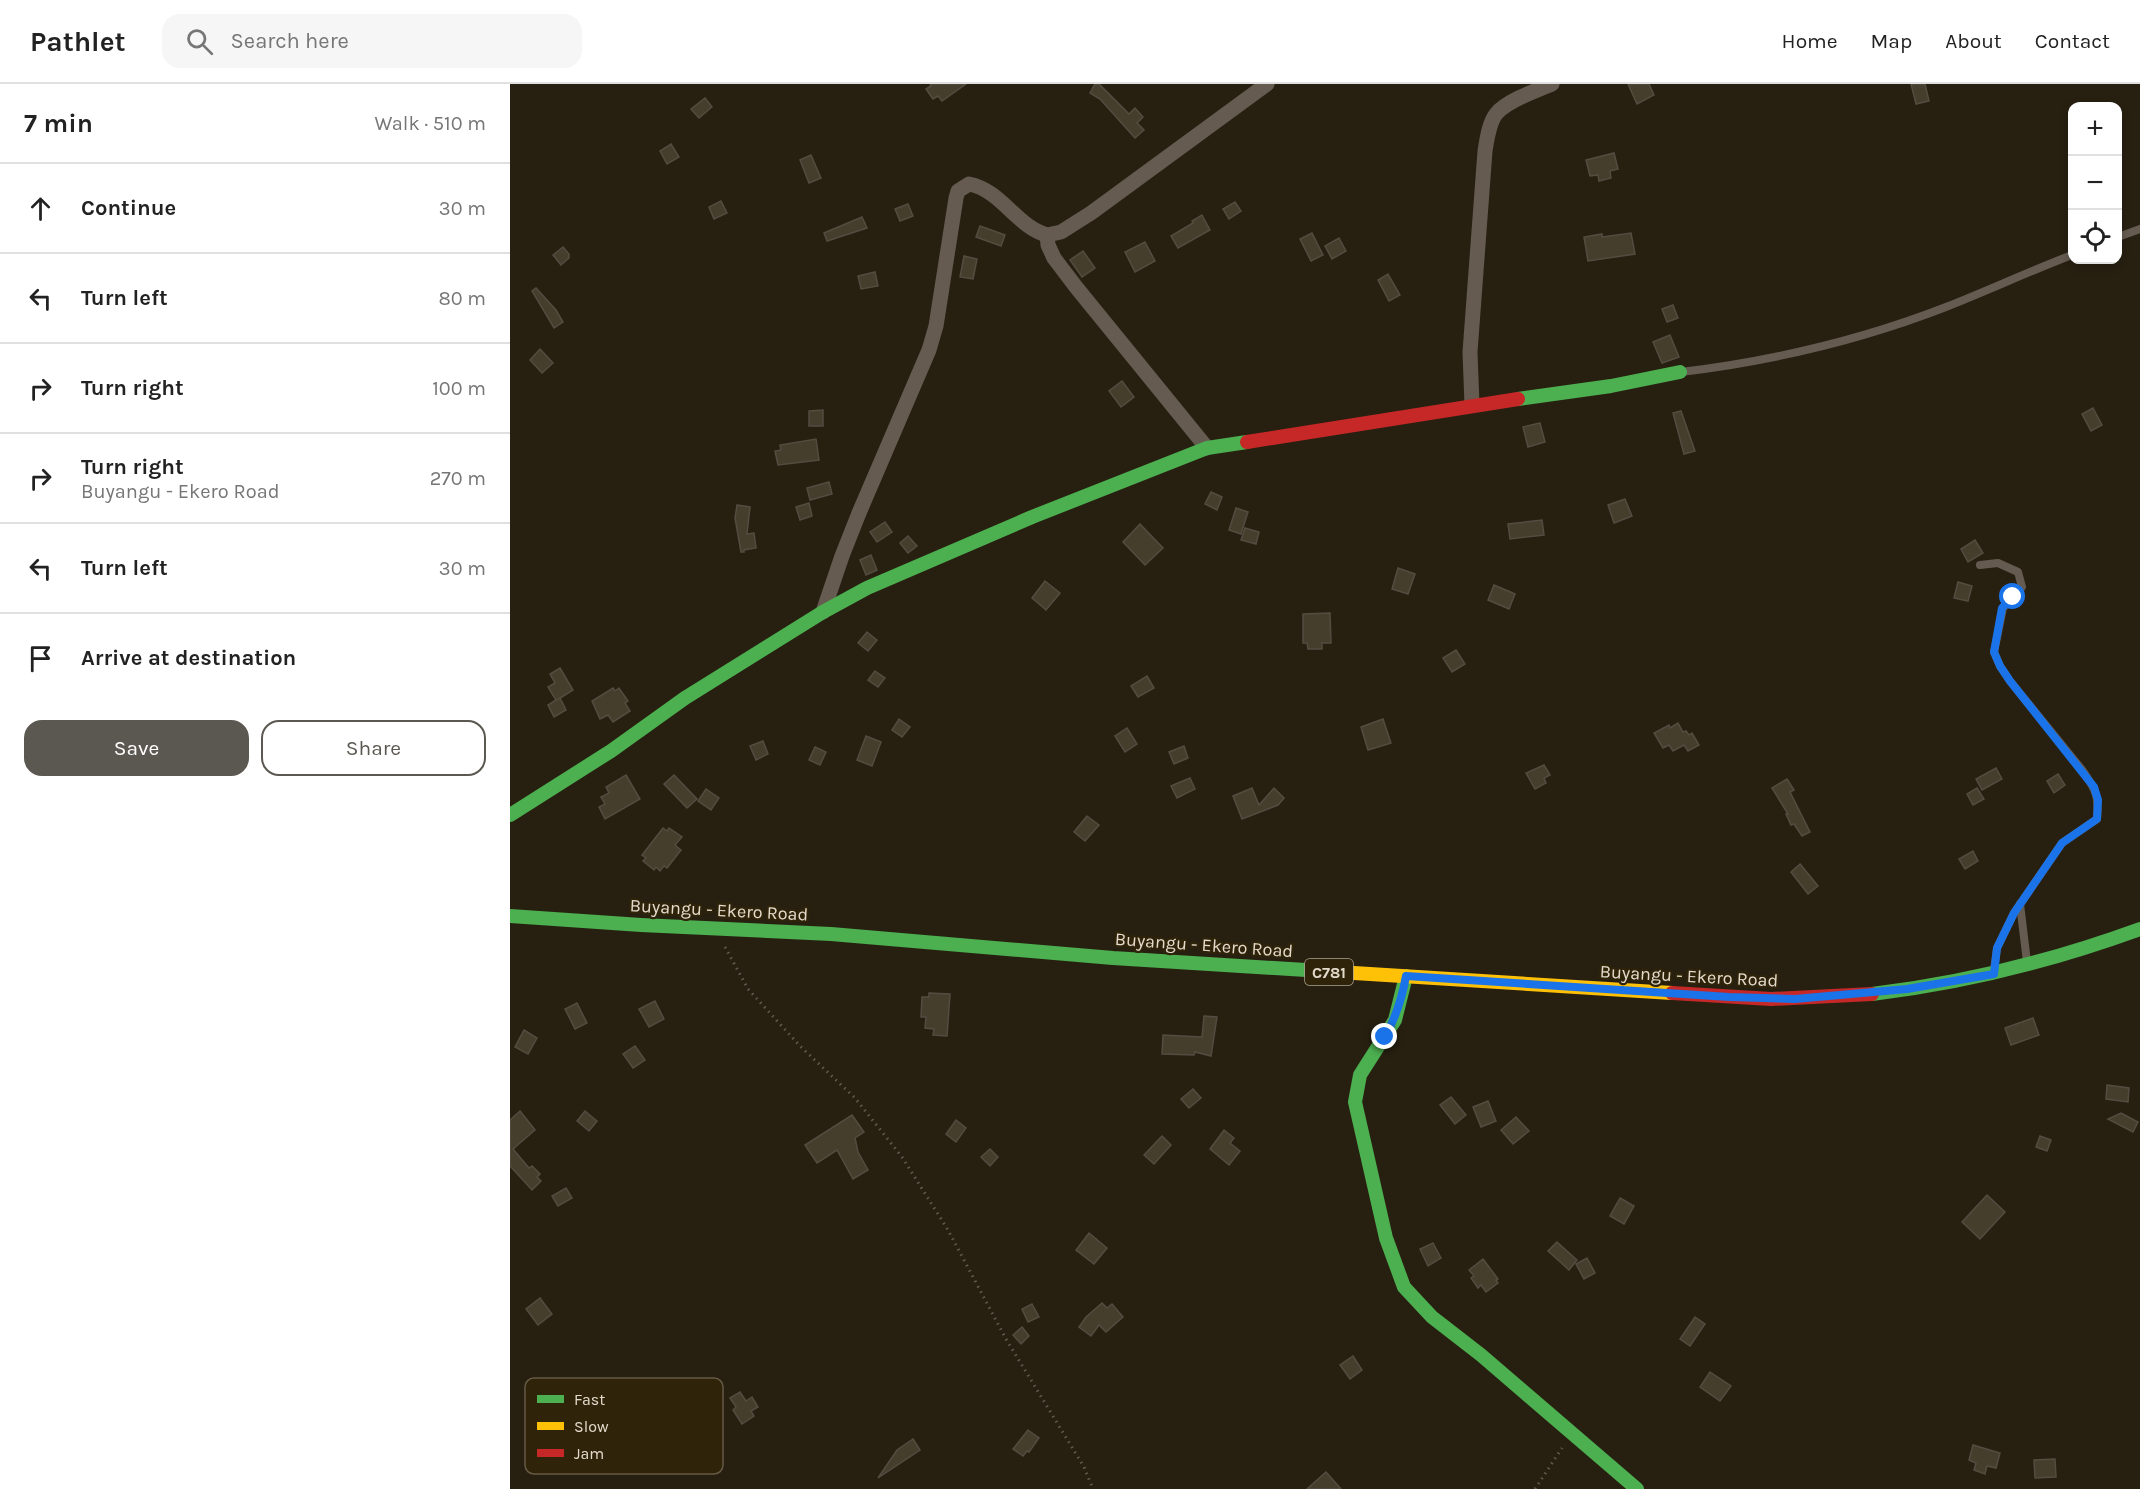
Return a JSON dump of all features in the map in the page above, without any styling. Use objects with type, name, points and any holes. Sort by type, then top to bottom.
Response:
[{"type":"street","points":[[823,612],[850,534],[918,378],[934,334],[958,191],[969,184],[980,188],[1032,229],[1047,235],[1061,232],[1091,213],[1267,84]]},
{"type":"street","points":[[1472,405],[1470,352],[1485,151],[1489,132],[1495,114],[1503,107],[1552,84]]},
{"type":"street","points":[[1047,235],[1048,245],[1054,258],[1207,448]]},
{"type":"street","points":[[510,815],[611,752],[685,698],[823,612],[867,588],[970,543],[1207,448],[1472,405],[1611,386],[1680,372]]},
{"type":"street","name":"Buyangu - Ekero Road","points":[[510,916],[831,934],[1113,958],[1729,997],[1795,999],[1907,989],[1994,974],[2102,944],[2140,929]]},
{"type":"street","points":[[1406,976],[1395,1020],[1360,1075],[1355,1102],[1386,1238],[1404,1287],[1418,1304],[1637,1489]]},
{"type":"lane","points":[[2122,236],[2140,229]]},
{"type":"lane","points":[[1680,372],[1759,360],[1843,341],[1945,308],[2068,257]]},
{"type":"lane","points":[[1980,565],[1998,563],[2018,572],[2022,586],[2002,608],[1994,652],[2010,681],[2056,740],[2084,771],[2094,787],[2098,800],[2097,819],[2062,843],[2020,904],[1997,948],[1994,974]]},
{"type":"lane","points":[[2020,904],[2027,966]]},
{"type":"path","points":[[719,928],[729,956],[748,989],[800,1046],[855,1098],[902,1157],[948,1230],[1006,1339],[1084,1467],[1093,1489]]},
{"type":"path","points":[[1535,1489],[1570,1433]]},
{"type":"building","points":[[930,84],[966,84],[942,101],[938,96],[933,99],[926,89],[931,86]]},
{"type":"building","points":[[1095,84],[1099,84],[1129,114],[1135,108],[1143,117],[1137,123],[1144,130],[1135,138],[1100,99],[1090,93]]},
{"type":"building","points":[[1628,84],[1649,84],[1654,95],[1637,104]]},
{"type":"building","points":[[1911,84],[1925,84],[1929,101],[1916,104]]},
{"type":"building","points":[[705,98],[712,107],[699,118],[691,109]]},
{"type":"building","points":[[671,144],[679,157],[667,164],[660,151]]},
{"type":"building","points":[[1614,153],[1618,169],[1610,171],[1611,178],[1599,181],[1598,175],[1590,176],[1586,160]]},
{"type":"building","points":[[811,155],[821,178],[809,183],[800,160]]},
{"type":"building","points":[[721,201],[727,213],[714,219],[709,207]]},
{"type":"building","points":[[1235,202],[1241,211],[1229,219],[1223,209]]},
{"type":"building","points":[[908,204],[913,216],[900,221],[895,209]]},
{"type":"building","points":[[1202,215],[1210,230],[1178,248],[1171,236]]},
{"type":"building","points":[[862,217],[867,228],[827,241],[824,233]]},
{"type":"building","points":[[980,226],[1005,235],[1001,246],[976,237]]},
{"type":"building","points":[[1312,233],[1323,255],[1311,261],[1300,239]]},
{"type":"building","points":[[1631,233],[1635,254],[1588,261],[1584,237]]},
{"type":"building","points":[[1339,238],[1346,251],[1332,259],[1325,246]]},
{"type":"building","points":[[1145,242],[1155,261],[1135,272],[1125,252]]},
{"type":"building","points":[[563,247],[569,254],[569,258],[561,265],[553,255]]},
{"type":"building","points":[[1083,251],[1095,268],[1082,277],[1070,260]]},
{"type":"building","points":[[964,256],[977,259],[973,279],[960,277]]},
{"type":"building","points":[[875,272],[878,286],[861,289],[858,276]]},
{"type":"building","points":[[1388,274],[1400,295],[1389,301],[1378,280]]},
{"type":"building","points":[[536,288],[556,310],[563,322],[554,328],[532,291]]},
{"type":"building","points":[[1673,305],[1678,318],[1667,322],[1662,309]]},
{"type":"building","points":[[1670,335],[1679,357],[1662,363],[1653,342]]},
{"type":"building","points":[[540,349],[553,363],[542,373],[530,360]]},
{"type":"building","points":[[1122,381],[1134,397],[1121,407],[1109,391]]},
{"type":"building","points":[[2093,408],[2102,425],[2091,431],[2082,414]]},
{"type":"building","points":[[823,410],[823,426],[809,426],[809,411]]},
{"type":"building","points":[[1681,411],[1695,451],[1684,454],[1673,413]]},
{"type":"building","points":[[1540,423],[1545,442],[1528,447],[1523,427]]},
{"type":"building","points":[[816,439],[819,460],[778,465],[775,451],[781,450],[780,445]]},
{"type":"building","points":[[829,482],[832,494],[810,500],[807,488]]},
{"type":"building","points":[[1211,492],[1222,497],[1217,510],[1205,504]]},
{"type":"building","points":[[1625,499],[1632,516],[1614,523],[1608,505]]},
{"type":"building","points":[[809,503],[812,516],[800,520],[796,507]]},
{"type":"building","points":[[737,505],[750,507],[747,534],[754,533],[756,548],[744,550],[744,552],[741,552],[735,518]]},
{"type":"building","points":[[1236,508],[1248,512],[1241,534],[1229,530]]},
{"type":"building","points":[[1542,520],[1544,535],[1510,539],[1508,524]]},
{"type":"building","points":[[885,522],[892,532],[877,542],[870,532]]},
{"type":"building","points":[[1140,524],[1163,548],[1145,565],[1123,542]]},
{"type":"building","points":[[1245,528],[1259,532],[1256,544],[1241,540]]},
{"type":"building","points":[[908,536],[917,546],[908,553],[900,543]]},
{"type":"building","points":[[1975,540],[1983,553],[1968,562],[1961,549]]},
{"type":"building","points":[[871,555],[877,570],[866,575],[860,560]]},
{"type":"building","points":[[1398,568],[1415,574],[1408,594],[1392,589]]},
{"type":"building","points":[[1045,581],[1060,593],[1046,610],[1032,598]]},
{"type":"building","points":[[1958,582],[1972,586],[1968,601],[1954,598]]},
{"type":"building","points":[[1494,585],[1515,594],[1509,609],[1488,600]]},
{"type":"building","points":[[1330,613],[1331,643],[1322,643],[1322,649],[1308,649],[1307,643],[1303,643],[1303,614]]},
{"type":"building","points":[[867,632],[877,640],[868,651],[858,643]]},
{"type":"building","points":[[1456,650],[1465,664],[1452,672],[1443,658]]},
{"type":"building","points":[[560,668],[573,690],[560,698],[566,710],[554,717],[548,705],[556,700],[548,687],[555,683],[550,674]]},
{"type":"building","points":[[875,671],[885,678],[878,687],[868,680]]},
{"type":"building","points":[[1147,676],[1154,688],[1138,697],[1131,686]]},
{"type":"building","points":[[613,688],[615,691],[619,688],[628,701],[625,703],[630,711],[613,722],[608,715],[600,719],[592,701]]},
{"type":"building","points":[[899,719],[910,727],[902,737],[892,730]]},
{"type":"building","points":[[1383,719],[1391,743],[1368,750],[1361,727]]},
{"type":"building","points":[[1678,723],[1683,732],[1686,731],[1689,735],[1692,733],[1699,745],[1688,751],[1684,745],[1673,751],[1669,745],[1663,748],[1654,733]]},
{"type":"building","points":[[1127,728],[1137,744],[1125,752],[1115,736]]},
{"type":"building","points":[[866,736],[881,742],[872,766],[857,760]]},
{"type":"building","points":[[763,741],[768,754],[756,760],[750,746]]},
{"type":"building","points":[[1184,746],[1188,758],[1174,764],[1169,752]]},
{"type":"building","points":[[815,747],[826,752],[820,765],[809,760]]},
{"type":"building","points":[[1544,765],[1550,775],[1544,778],[1546,783],[1535,789],[1526,773]]},
{"type":"building","points":[[1996,768],[2002,779],[1982,790],[1976,779]]},
{"type":"building","points":[[2058,774],[2065,785],[2054,793],[2047,781]]},
{"type":"building","points":[[626,775],[640,799],[605,819],[599,807],[605,804],[601,797],[609,793],[606,787]]},
{"type":"building","points":[[674,775],[697,799],[687,808],[664,784]]},
{"type":"building","points":[[1190,778],[1195,789],[1177,798],[1171,786]]},
{"type":"building","points":[[1787,779],[1794,790],[1790,792],[1810,832],[1802,836],[1794,824],[1791,825],[1786,814],[1788,814],[1772,788]]},
{"type":"building","points":[[1252,788],[1259,805],[1274,788],[1284,798],[1278,805],[1242,819],[1233,796]]},
{"type":"building","points":[[1977,788],[1984,799],[1973,805],[1967,794]]},
{"type":"building","points":[[706,789],[719,798],[711,810],[698,801]]},
{"type":"building","points":[[1087,816],[1099,825],[1085,841],[1074,832]]},
{"type":"building","points":[[663,828],[667,831],[669,828],[682,837],[675,845],[681,850],[667,868],[664,866],[660,871],[656,867],[654,870],[643,861],[646,858],[642,855]]},
{"type":"building","points":[[1973,851],[1978,861],[1965,869],[1959,859]]},
{"type":"building","points":[[1800,864],[1818,886],[1808,894],[1791,872]]},
{"type":"building","points":[[929,993],[950,994],[947,1036],[933,1035],[934,1029],[925,1028],[926,1017],[921,1017],[922,997],[929,997]]},
{"type":"building","points":[[655,1001],[664,1019],[649,1027],[639,1009]]},
{"type":"building","points":[[577,1003],[587,1023],[575,1029],[565,1009]]},
{"type":"building","points":[[1204,1016],[1217,1017],[1211,1056],[1195,1052],[1194,1055],[1162,1054],[1163,1035],[1202,1037]]},
{"type":"building","points":[[2033,1018],[2039,1035],[2011,1045],[2005,1028]]},
{"type":"building","points":[[524,1030],[537,1038],[528,1054],[515,1047]]},
{"type":"building","points":[[635,1046],[645,1060],[633,1068],[623,1054]]},
{"type":"building","points":[[2107,1085],[2129,1088],[2128,1102],[2106,1099]]},
{"type":"building","points":[[1193,1089],[1201,1098],[1189,1108],[1181,1099]]},
{"type":"building","points":[[1451,1097],[1466,1115],[1455,1124],[1440,1105]]},
{"type":"building","points":[[1488,1101],[1496,1121],[1481,1127],[1473,1107]]},
{"type":"building","points":[[520,1111],[535,1130],[513,1149],[529,1168],[532,1166],[540,1174],[537,1177],[541,1181],[532,1190],[510,1166],[510,1120]]},
{"type":"building","points":[[585,1111],[597,1121],[589,1131],[577,1121]]},
{"type":"building","points":[[2121,1113],[2138,1122],[2133,1132],[2108,1119]]},
{"type":"building","points":[[852,1115],[864,1132],[855,1138],[858,1152],[868,1170],[853,1179],[837,1150],[817,1163],[805,1145]]},
{"type":"building","points":[[1516,1117],[1529,1131],[1513,1144],[1501,1130]]},
{"type":"building","points":[[956,1120],[966,1128],[956,1142],[946,1134]]},
{"type":"building","points":[[1224,1130],[1234,1138],[1230,1143],[1240,1151],[1229,1165],[1210,1149]]},
{"type":"building","points":[[1162,1136],[1171,1145],[1154,1164],[1144,1155]]},
{"type":"building","points":[[2040,1136],[2051,1140],[2047,1151],[2036,1147]]},
{"type":"building","points":[[990,1149],[998,1157],[990,1166],[981,1157]]},
{"type":"building","points":[[566,1188],[572,1198],[558,1206],[552,1196]]},
{"type":"building","points":[[1987,1195],[2005,1212],[1980,1239],[1962,1222]]},
{"type":"building","points":[[1620,1198],[1634,1206],[1624,1224],[1610,1216]]},
{"type":"building","points":[[1089,1233],[1107,1248],[1094,1264],[1076,1250]]},
{"type":"building","points":[[1557,1242],[1577,1260],[1569,1270],[1548,1251]]},
{"type":"building","points":[[1433,1243],[1441,1258],[1428,1266],[1420,1249]]},
{"type":"building","points":[[1587,1258],[1595,1273],[1584,1279],[1576,1264]]},
{"type":"building","points":[[1483,1259],[1498,1279],[1496,1280],[1498,1283],[1486,1292],[1481,1285],[1478,1288],[1469,1270]]},
{"type":"building","points":[[540,1298],[552,1314],[538,1325],[526,1309]]},
{"type":"building","points":[[1102,1303],[1107,1308],[1112,1304],[1123,1317],[1106,1332],[1099,1325],[1091,1336],[1079,1327],[1086,1317]]},
{"type":"building","points":[[1032,1304],[1039,1317],[1028,1322],[1022,1309]]},
{"type":"building","points":[[1695,1317],[1705,1324],[1690,1346],[1680,1339]]},
{"type":"building","points":[[1022,1327],[1029,1336],[1021,1344],[1013,1335]]},
{"type":"building","points":[[1353,1356],[1362,1370],[1350,1379],[1340,1365]]},
{"type":"building","points":[[1710,1372],[1731,1386],[1720,1401],[1700,1387]]},
{"type":"building","points":[[740,1392],[746,1401],[752,1397],[758,1407],[751,1411],[754,1416],[742,1424],[733,1410],[736,1407],[730,1398]]},
{"type":"building","points":[[1028,1430],[1039,1438],[1029,1452],[1027,1451],[1023,1456],[1013,1449]]},
{"type":"building","points":[[913,1439],[920,1450],[878,1478],[897,1450]]},
{"type":"building","points":[[1973,1445],[2000,1453],[1996,1468],[1987,1466],[1985,1474],[1974,1470],[1976,1463],[1969,1460]]},
{"type":"building","points":[[2055,1459],[2056,1477],[2035,1478],[2034,1460]]},
{"type":"building","points":[[1326,1472],[1341,1489],[1307,1489]]},
{"type":"traffic: fast","points":[[1518,399],[1611,386],[1680,372]]},
{"type":"traffic: fast","points":[[510,815],[611,751],[685,698],[823,612],[867,588],[1032,517],[1207,448],[1247,442]]},
{"type":"traffic: fast","points":[[510,916],[831,934],[1113,958],[1322,971]]},
{"type":"traffic: fast","points":[[1872,994],[1941,984],[2041,961],[2140,929]]},
{"type":"traffic: fast","points":[[1406,976],[1395,1020],[1360,1075],[1355,1102],[1386,1238],[1404,1287],[1432,1317],[1481,1355],[1637,1489]]},
{"type":"traffic: slow","points":[[1322,971],[1672,993]]},
{"type":"traffic: jam","points":[[1247,442],[1518,399]]},
{"type":"traffic: jam","points":[[1672,993],[1771,999],[1872,994]]},
{"type":"route","points":[[1385,1037],[1395,1020],[1406,976],[1729,997],[1795,999],[1907,989],[1994,974],[1997,948],[2014,913],[2062,843],[2097,819],[2098,800],[2094,787],[2084,771],[2056,740],[2010,681],[1994,652],[2002,608],[2013,597]]}]
